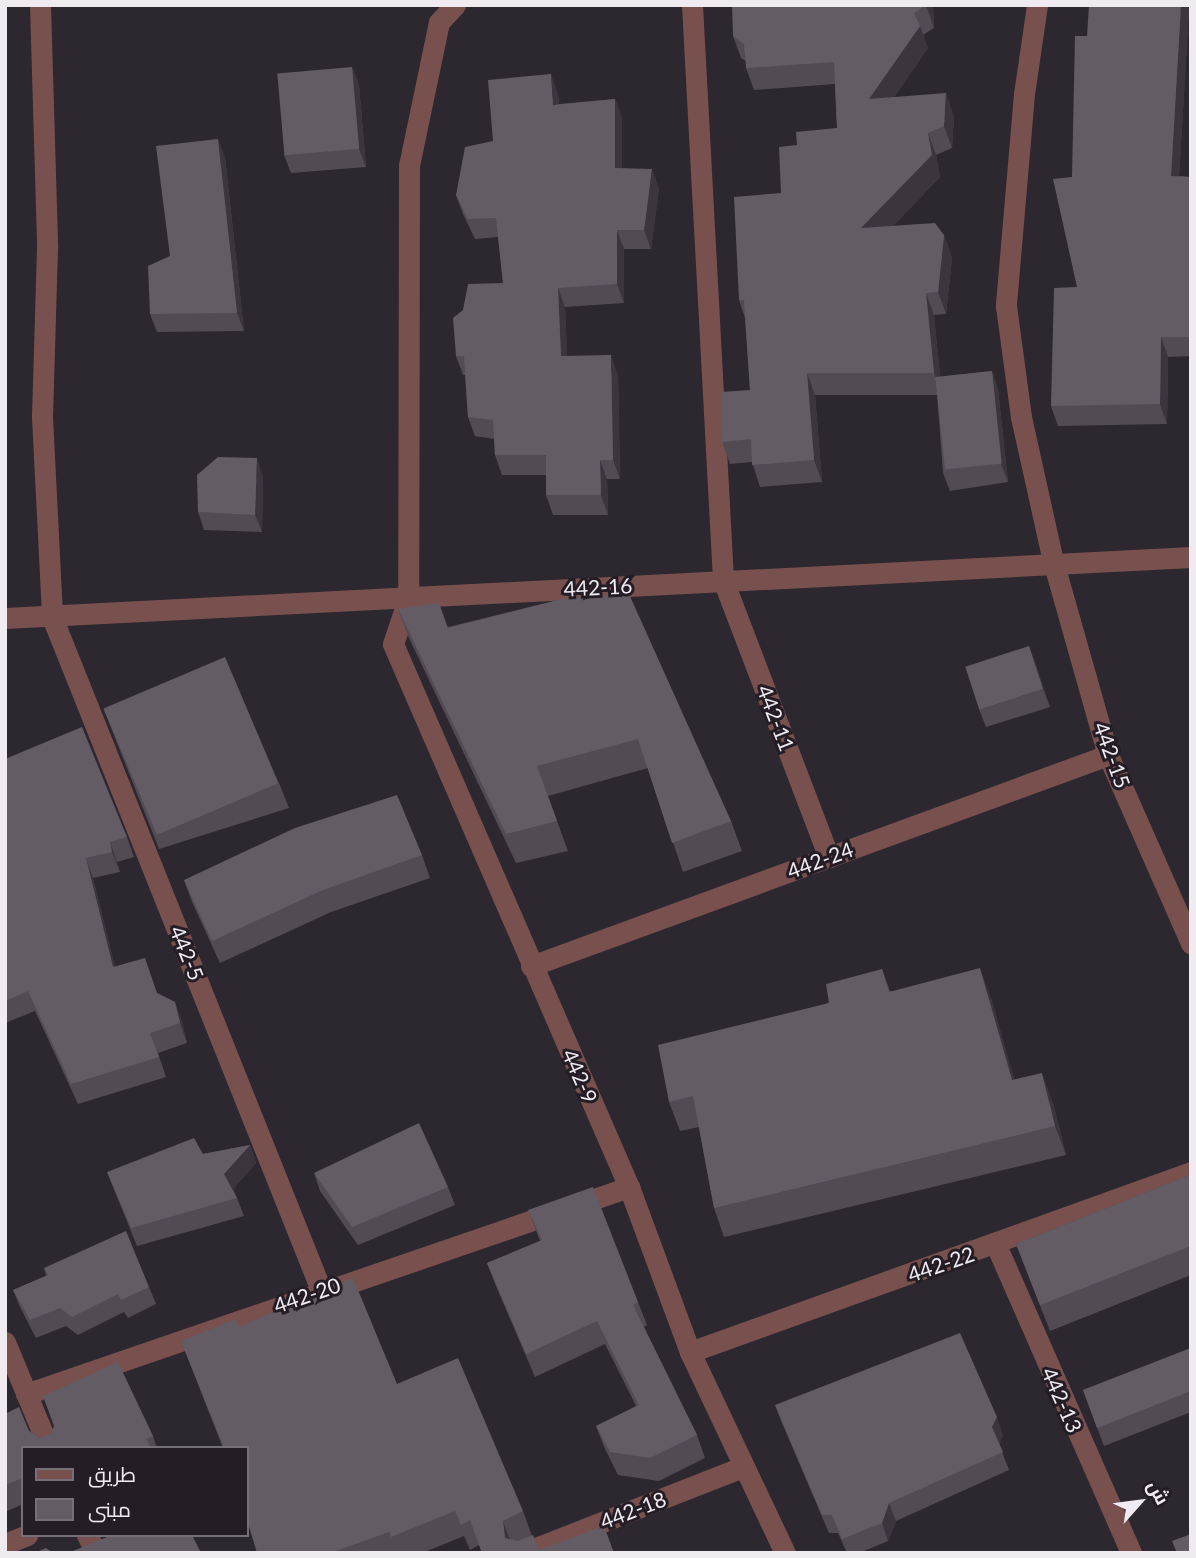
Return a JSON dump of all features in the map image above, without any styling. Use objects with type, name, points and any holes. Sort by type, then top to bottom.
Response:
[{"type":"street","name":"442-5","points":[[40,5],[47,248],[42,417],[52,617],[321,1290]]},
{"type":"street","name":"442-9","points":[[455,5],[439,22],[409,165],[408,599],[393,644],[629,1187],[690,1352],[785,1553]]},
{"type":"street","name":"442-11","points":[[692,5],[723,580],[829,857]]},
{"type":"street","name":"442-15","points":[[1037,5],[1024,94],[1006,306],[1021,417],[1053,561],[1108,755],[1191,943]]},
{"type":"street","name":"442-16","points":[[5,618],[408,599],[1053,561],[1191,557]]},
{"type":"street","name":"442-24","points":[[531,966],[1108,755]]},
{"type":"street","name":"442-22","points":[[690,1352],[996,1245],[1191,1172]]},
{"type":"street","name":"442-20","points":[[26,1394],[321,1290],[629,1187]]},
{"type":"street","name":"442-13","points":[[996,1245],[1131,1553]]},
{"type":"street","points":[[5,1342],[48,1446]]},
{"type":"street","name":"442-18","points":[[523,1553],[743,1467]]},
{"type":"street","points":[[5,1544],[22,1537]]},
{"type":"street","points":[[88,1537],[96,1553]]},
{"type":"building","points":[[732,5],[926,5],[914,13],[920,26],[869,99],[946,93],[944,126],[928,133],[932,155],[861,228],[935,223],[944,235],[938,292],[926,293],[934,373],[807,373],[814,460],[752,465],[751,439],[722,442],[721,392],[750,390],[744,300],[739,300],[734,197],[781,193],[779,147],[797,145],[796,132],[837,128],[834,62],[746,68],[744,44],[733,36]]},
{"type":"building","points":[[1089,5],[1181,5],[1171,176],[1191,177],[1191,337],[1161,337],[1160,404],[1051,406],[1054,288],[1077,287],[1053,179],[1072,177],[1075,36],[1087,36]]},
{"type":"building","points":[[352,67],[359,149],[284,155],[277,74]]},
{"type":"building","points":[[551,74],[553,105],[615,99],[615,168],[652,169],[644,230],[617,230],[617,284],[558,288],[561,356],[611,355],[613,460],[600,460],[601,495],[546,495],[546,455],[495,455],[493,420],[468,417],[464,356],[456,356],[453,318],[463,310],[468,284],[503,283],[496,218],[468,219],[456,195],[465,147],[493,141],[488,80]]},
{"type":"building","points":[[218,139],[237,313],[150,314],[148,266],[170,256],[156,146]]},
{"type":"building","points":[[992,371],[1002,463],[945,469],[935,377]]},
{"type":"building","points":[[218,457],[257,458],[255,515],[198,512],[197,475]]},
{"type":"building","points":[[629,594],[731,821],[672,843],[638,739],[537,766],[557,821],[506,834],[398,609],[439,603],[448,628],[562,599]]},
{"type":"building","points":[[1029,646],[1043,689],[979,710],[965,667]]},
{"type":"building","points":[[225,657],[279,783],[157,835],[103,709]]},
{"type":"building","points":[[82,727],[127,837],[110,842],[112,852],[86,858],[113,967],[145,958],[157,993],[175,1002],[180,1023],[150,1033],[159,1057],[71,1084],[28,991],[5,1001],[5,759]]},
{"type":"building","points":[[397,795],[422,855],[323,890],[212,941],[184,880],[295,828]]},
{"type":"building","points":[[980,968],[1012,1080],[1042,1073],[1055,1126],[714,1208],[693,1096],[669,1102],[658,1045],[829,1003],[826,984],[882,969],[889,992]]},
{"type":"building","points":[[419,1123],[448,1187],[352,1227],[314,1173]]},
{"type":"building","points":[[194,1138],[203,1154],[250,1145],[224,1174],[237,1198],[131,1228],[107,1172]]},
{"type":"building","points":[[1190,1175],[1191,1246],[1040,1305],[1016,1244]]},
{"type":"building","points":[[593,1187],[638,1302],[633,1305],[697,1435],[650,1458],[610,1452],[596,1426],[639,1405],[597,1321],[526,1354],[487,1263],[542,1240],[528,1210]]},
{"type":"building","points":[[126,1231],[149,1287],[121,1300],[118,1294],[72,1317],[60,1308],[30,1320],[13,1290],[48,1275],[44,1268]]},
{"type":"building","points":[[353,1278],[397,1384],[458,1358],[523,1511],[503,1521],[505,1538],[518,1541],[533,1535],[539,1550],[604,1526],[614,1553],[482,1553],[470,1520],[461,1525],[455,1511],[391,1537],[389,1532],[330,1553],[257,1553],[248,1523],[248,1446],[223,1446],[181,1341],[236,1319],[239,1327]]},
{"type":"building","points":[[960,1333],[997,1417],[992,1427],[1003,1452],[889,1503],[882,1523],[842,1539],[832,1515],[822,1515],[775,1405]]},
{"type":"building","points":[[1191,1348],[1191,1391],[1097,1428],[1083,1390]]},
{"type":"building","points":[[118,1362],[153,1436],[146,1439],[150,1446],[21,1446],[21,1479],[5,1485],[5,1414],[19,1407],[29,1431],[40,1438],[51,1433],[54,1426],[43,1396]]},
{"type":"building","points":[[1191,1534],[1191,1553],[1177,1553],[1172,1541]]},
{"type":"building","points":[[107,1537],[193,1537],[201,1553],[68,1553]]},
{"type":"building","points":[[46,1548],[53,1553],[34,1553]]}]
